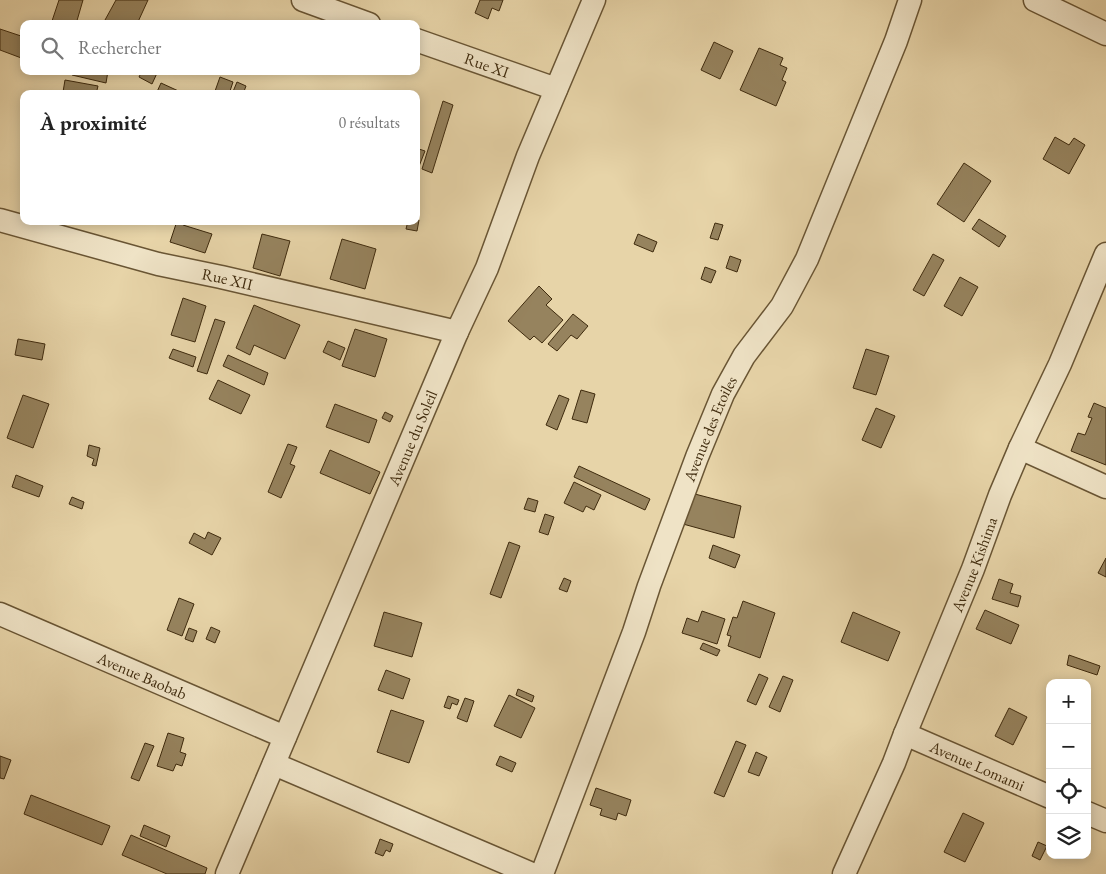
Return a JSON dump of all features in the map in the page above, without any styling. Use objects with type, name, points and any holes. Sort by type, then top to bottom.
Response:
[{"type":"street","points":[[303,0],[357,20]]},
{"type":"street","name":"Avenue du Soleil","points":[[227,874],[457,332],[487,268],[528,156],[594,0]]},
{"type":"street","name":"Avenue des Etoiles","points":[[542,874],[634,632],[696,458],[719,403],[744,356],[782,306],[807,259],[896,41],[910,0]]},
{"type":"street","points":[[1034,0],[1106,34]]},
{"type":"street","name":"Rue XI","points":[[420,41],[556,89]]},
{"type":"street","name":"Rue XII","points":[[0,220],[158,264],[457,332]]},
{"type":"street","name":"Avenue Kishima","points":[[844,874],[894,763],[973,569],[1000,495],[1060,364],[1106,254]]},
{"type":"street","points":[[1020,448],[1106,486]]},
{"type":"street","name":"Avenue Baobab","points":[[0,614],[285,736]]},
{"type":"street","name":"Avenue Lomami","points":[[905,734],[1046,795]]},
{"type":"street","points":[[274,764],[532,874]]},
{"type":"street","points":[[1089,814],[1106,821]]},
{"type":"building","points":[[59,0],[83,0],[77,20],[52,20]]},
{"type":"building","points":[[116,0],[148,0],[139,20],[105,20]]},
{"type":"building","points":[[480,0],[503,0],[499,11],[492,8],[488,19],[475,13]]},
{"type":"building","points":[[0,29],[20,36],[20,58],[0,50]]},
{"type":"building","points":[[714,42],[733,51],[720,79],[701,70]]},
{"type":"building","points":[[759,48],[783,58],[780,65],[787,68],[782,80],[786,82],[776,106],[740,90]]},
{"type":"building","points":[[72,75],[107,75],[106,83]]},
{"type":"building","points":[[140,75],[156,75],[152,84],[139,77]]},
{"type":"building","points":[[220,77],[233,82],[230,90],[215,90]]},
{"type":"building","points":[[65,80],[98,86],[97,90],[63,90]]},
{"type":"building","points":[[237,82],[246,86],[244,90],[234,90]]},
{"type":"building","points":[[161,83],[176,90],[158,90]]},
{"type":"building","points":[[443,101],[453,105],[432,173],[422,169]]},
{"type":"building","points":[[1055,137],[1069,145],[1074,138],[1085,145],[1069,174],[1043,159]]},
{"type":"building","points":[[420,149],[425,151],[420,164]]},
{"type":"building","points":[[964,163],[991,181],[964,222],[937,204]]},
{"type":"building","points":[[979,219],[1006,236],[999,247],[972,229]]},
{"type":"building","points":[[715,223],[723,225],[718,240],[710,238]]},
{"type":"building","points":[[176,225],[183,225],[212,234],[205,253],[170,242]]},
{"type":"building","points":[[407,225],[418,225],[417,231],[406,229]]},
{"type":"building","points":[[262,234],[290,241],[280,276],[253,268]]},
{"type":"building","points":[[638,234],[657,242],[653,252],[634,244]]},
{"type":"building","points":[[342,239],[376,249],[365,289],[330,279]]},
{"type":"building","points":[[933,254],[944,260],[924,296],[913,290]]},
{"type":"building","points":[[730,256],[741,260],[737,272],[726,268]]},
{"type":"building","points":[[705,267],[716,271],[711,283],[701,279]]},
{"type":"building","points":[[960,277],[978,287],[962,316],[944,306]]},
{"type":"building","points":[[539,286],[552,299],[546,305],[563,320],[542,343],[534,336],[530,340],[508,321]]},
{"type":"building","points":[[183,298],[206,306],[195,342],[171,335]]},
{"type":"building","points":[[254,305],[300,325],[285,359],[254,345],[250,355],[236,348]]},
{"type":"building","points":[[573,314],[588,326],[577,339],[571,335],[557,351],[548,344]]},
{"type":"building","points":[[215,319],[225,322],[207,374],[197,371]]},
{"type":"building","points":[[355,329],[387,339],[375,377],[342,366]]},
{"type":"building","points":[[18,339],[45,344],[42,360],[15,355]]},
{"type":"building","points":[[328,341],[345,348],[340,360],[323,352]]},
{"type":"building","points":[[173,349],[196,357],[193,367],[169,358]]},
{"type":"building","points":[[866,349],[889,356],[876,395],[853,388]]},
{"type":"building","points":[[228,355],[268,373],[264,385],[223,366]]},
{"type":"building","points":[[218,380],[250,395],[241,414],[209,399]]},
{"type":"building","points":[[581,390],[595,394],[587,423],[572,419]]},
{"type":"building","points":[[23,395],[49,404],[33,448],[7,438]]},
{"type":"building","points":[[559,395],[569,399],[557,430],[546,425]]},
{"type":"building","points":[[1094,403],[1106,408],[1106,465],[1071,451],[1078,433],[1085,435],[1092,418],[1088,417]]},
{"type":"building","points":[[335,404],[377,420],[369,443],[326,427]]},
{"type":"building","points":[[876,408],[895,416],[881,448],[862,440]]},
{"type":"building","points":[[385,412],[393,416],[390,422],[382,418]]},
{"type":"building","points":[[288,444],[297,447],[290,464],[295,466],[281,498],[268,492]]},
{"type":"building","points":[[89,445],[100,448],[96,466],[92,465],[94,459],[87,456]]},
{"type":"building","points":[[330,450],[380,472],[370,494],[320,473]]},
{"type":"building","points":[[579,466],[650,499],[645,510],[574,477]]},
{"type":"building","points":[[16,475],[43,486],[39,497],[12,487]]},
{"type":"building","points":[[574,482],[601,495],[594,510],[586,506],[583,512],[564,503]]},
{"type":"building","points":[[691,493],[741,506],[734,538],[683,524]]},
{"type":"building","points":[[72,497],[84,502],[82,509],[69,504]]},
{"type":"building","points":[[528,498],[538,501],[535,512],[524,509]]},
{"type":"building","points":[[545,514],[554,517],[548,535],[539,532]]},
{"type":"building","points":[[208,532],[221,538],[212,555],[189,543],[194,533],[205,539]]},
{"type":"building","points":[[509,542],[520,546],[501,598],[490,594]]},
{"type":"building","points":[[713,545],[740,555],[735,568],[709,558]]},
{"type":"building","points":[[1106,558],[1106,577],[1098,573]]},
{"type":"building","points":[[564,578],[571,581],[567,592],[559,589]]},
{"type":"building","points":[[999,579],[1013,584],[1010,593],[1021,596],[1018,607],[992,599]]},
{"type":"building","points":[[179,598],[194,604],[182,636],[167,630]]},
{"type":"building","points":[[743,601],[775,613],[760,658],[728,646],[731,636],[727,635],[733,617],[737,618]]},
{"type":"building","points":[[985,610],[1019,625],[1011,644],[976,629]]},
{"type":"building","points":[[702,611],[725,619],[717,644],[682,633],[687,618],[698,622]]},
{"type":"building","points":[[384,612],[422,623],[412,657],[374,646]]},
{"type":"building","points":[[853,612],[900,632],[888,661],[841,642]]},
{"type":"building","points":[[211,627],[220,631],[215,643],[206,639]]},
{"type":"building","points":[[189,628],[197,631],[193,642],[185,639]]},
{"type":"building","points":[[703,643],[720,650],[717,656],[700,649]]},
{"type":"building","points":[[1069,655],[1100,666],[1097,675],[1067,665]]},
{"type":"building","points":[[386,670],[410,679],[403,699],[378,690]]},
{"type":"building","points":[[759,674],[768,678],[756,705],[747,701]]},
{"type":"building","points":[[783,676],[793,680],[780,712],[769,707]]},
{"type":"building","points":[[518,689],[534,696],[532,702],[516,695]]},
{"type":"building","points":[[509,695],[535,708],[521,738],[494,726]]},
{"type":"building","points":[[448,696],[459,700],[457,705],[452,703],[450,709],[444,707]]},
{"type":"building","points":[[465,698],[474,701],[467,722],[457,718]]},
{"type":"building","points":[[1009,708],[1027,717],[1013,745],[995,736]]},
{"type":"building","points":[[391,710],[424,721],[409,763],[377,752]]},
{"type":"building","points":[[168,733],[184,738],[180,752],[186,754],[182,766],[176,764],[173,771],[157,766]]},
{"type":"building","points":[[736,741],[746,745],[724,797],[714,793]]},
{"type":"building","points":[[145,743],[154,746],[139,781],[131,778]]},
{"type":"building","points":[[756,752],[767,757],[759,776],[748,772]]},
{"type":"building","points":[[0,756],[11,760],[4,779],[0,778]]},
{"type":"building","points":[[500,756],[516,763],[512,772],[496,765]]},
{"type":"building","points":[[596,788],[631,800],[626,816],[618,813],[616,820],[600,815],[602,809],[590,805]]},
{"type":"building","points":[[31,795],[110,826],[102,845],[24,814]]},
{"type":"building","points":[[963,813],[984,823],[965,862],[944,852]]},
{"type":"building","points":[[144,825],[170,836],[166,847],[140,836]]},
{"type":"building","points":[[131,835],[207,868],[205,874],[167,874],[122,855]]},
{"type":"building","points":[[380,839],[393,844],[390,852],[386,850],[383,856],[375,853]]},
{"type":"building","points":[[1038,842],[1046,846],[1040,860],[1032,856]]}]
